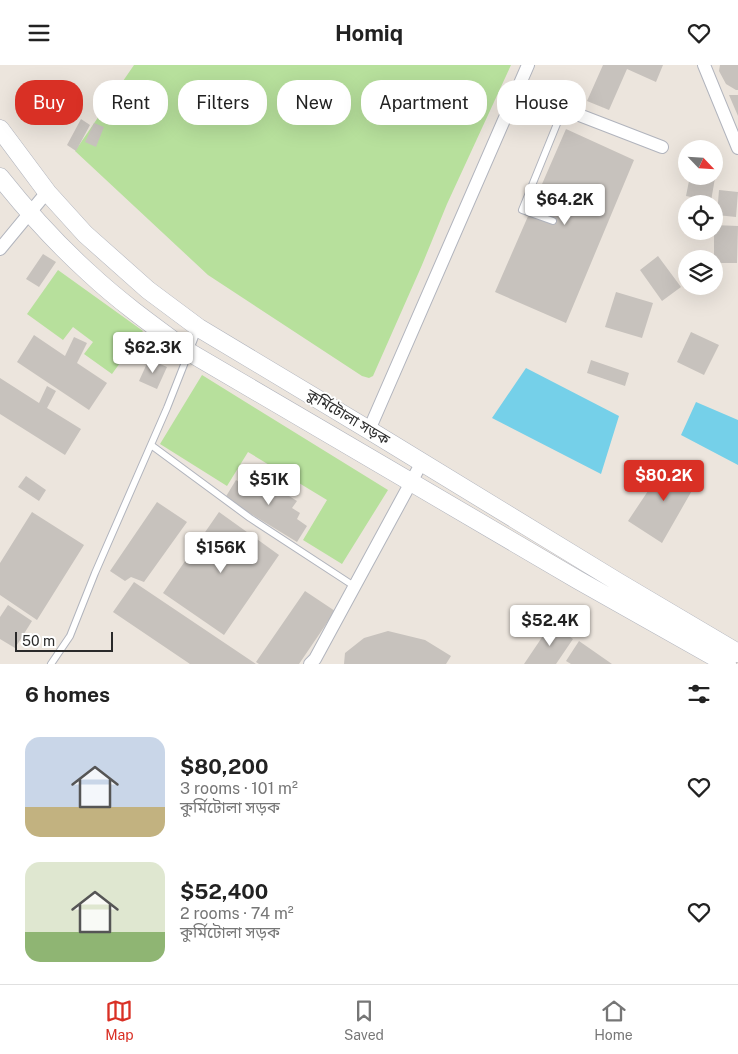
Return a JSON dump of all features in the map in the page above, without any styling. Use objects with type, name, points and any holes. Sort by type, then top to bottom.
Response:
[{"type":"main road","name":"কুর্মিটোলা সড়ক","points":[[1,133],[47,192],[85,234],[148,291],[199,328],[738,653]]},
{"type":"main road","name":"কুর্মিটোলা সড়ক","points":[[0,177],[30,213],[90,273],[140,315],[189,352],[578,580],[727,664]]},
{"type":"street","points":[[521,80],[528,65]]},
{"type":"street","points":[[704,65],[738,148]]},
{"type":"street","points":[[586,118],[662,147]]},
{"type":"street","points":[[369,430],[501,125]]},
{"type":"street","points":[[0,249],[47,192]]},
{"type":"street","points":[[310,664],[315,659],[422,462]]},
{"type":"street","points":[[735,664],[738,657]]},
{"type":"lane","points":[[553,221],[522,210],[557,125]]},
{"type":"lane","points":[[51,664],[70,636],[199,328]]},
{"type":"lane","points":[[151,445],[250,519],[354,586]]},
{"type":"green space","points":[[134,65],[511,65],[504,80],[497,80],[497,95],[487,117],[487,80],[361,80],[361,125],[483,125],[373,376],[369,378],[362,376],[208,275],[75,151],[93,125],[168,125],[168,80],[124,80]]},
{"type":"green space","points":[[58,270],[143,331],[112,374],[84,354],[93,342],[73,327],[63,340],[27,314]]},
{"type":"green space","points":[[202,375],[388,490],[342,564],[303,540],[327,500],[248,452],[227,486],[160,444]]},
{"type":"water","points":[[526,368],[619,416],[601,474],[492,418]]},
{"type":"water","points":[[696,402],[738,420],[738,465],[681,435]]},
{"type":"building","points":[[603,65],[663,65],[656,82],[627,69],[609,110],[587,101]]},
{"type":"building","points":[[720,65],[738,65],[738,90],[726,84],[719,71]]},
{"type":"building","points":[[729,95],[738,95],[738,116]]},
{"type":"building","points":[[83,120],[90,125],[76,151],[67,145],[78,125],[83,125]]},
{"type":"building","points":[[93,125],[104,127],[96,147],[85,142]]},
{"type":"building","points":[[566,129],[634,160],[566,323],[495,292]]},
{"type":"building","points":[[688,185],[714,185],[712,195],[686,195]]},
{"type":"building","points":[[719,190],[738,192],[736,217],[723,216],[723,195],[719,195]]},
{"type":"building","points":[[723,225],[738,226],[737,263],[723,263],[723,250],[714,250],[714,240],[723,240]]},
{"type":"building","points":[[43,254],[56,262],[39,287],[26,279]]},
{"type":"building","points":[[658,256],[678,283],[678,289],[662,301],[640,270]]},
{"type":"building","points":[[616,292],[653,303],[642,338],[605,327]]},
{"type":"building","points":[[691,332],[719,345],[704,375],[677,362]]},
{"type":"building","points":[[34,335],[65,356],[74,337],[87,343],[77,363],[107,383],[89,410],[17,362]]},
{"type":"building","points":[[149,359],[167,367],[157,389],[139,381]]},
{"type":"building","points":[[591,360],[629,373],[625,386],[587,373]]},
{"type":"building","points":[[0,378],[39,403],[47,386],[56,391],[47,408],[81,429],[65,455],[0,414]]},
{"type":"building","points":[[668,461],[698,480],[662,543],[628,521]]},
{"type":"building","points":[[26,476],[46,490],[39,501],[18,487]]},
{"type":"building","points":[[236,480],[248,488],[251,482],[260,487],[264,480],[273,485],[276,481],[292,491],[289,496],[297,501],[292,508],[300,513],[297,519],[307,526],[297,542],[225,498]]},
{"type":"building","points":[[157,502],[187,522],[144,582],[131,577],[125,581],[110,571]]},
{"type":"building","points":[[32,512],[84,545],[37,620],[0,595],[0,563]]},
{"type":"building","points":[[219,512],[279,555],[224,635],[163,593]]},
{"type":"building","points":[[134,582],[256,664],[190,664],[113,612]]},
{"type":"building","points":[[305,591],[335,611],[299,664],[259,664],[256,662]]},
{"type":"building","points":[[8,605],[32,621],[15,648],[0,639],[0,617]]},
{"type":"building","points":[[551,624],[573,639],[556,664],[524,664]]},
{"type":"building","points":[[388,631],[425,640],[451,656],[446,664],[344,664],[345,653],[364,638]]},
{"type":"building","points":[[579,641],[612,664],[571,664],[566,661]]}]
